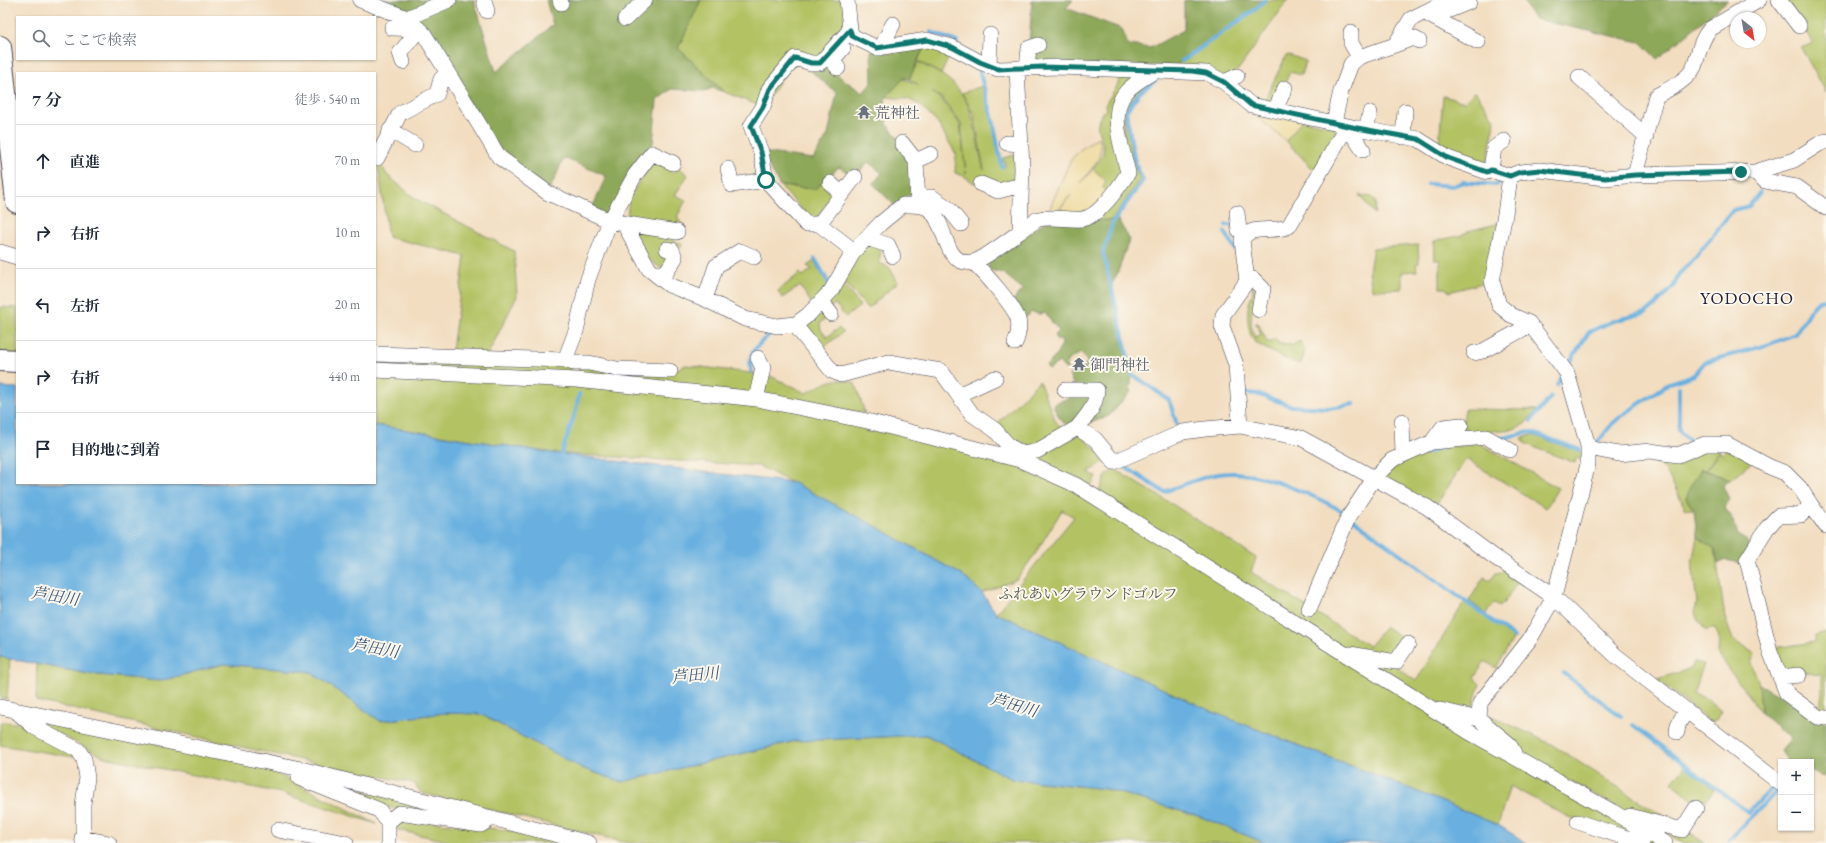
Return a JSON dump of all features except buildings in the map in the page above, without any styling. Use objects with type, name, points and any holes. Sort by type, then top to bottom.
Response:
[{"type":"main road","points":[[0,47],[14,151],[16,185]]},
{"type":"main road","points":[[0,360],[16,361]]},
{"type":"street","points":[[360,0],[407,18],[419,30],[448,73],[499,157],[548,193],[624,224],[649,269],[669,285],[705,299],[745,320],[777,326],[794,324],[808,315],[831,291],[854,251],[866,238],[903,205],[932,197],[948,208],[961,224]]},
{"type":"street","points":[[407,18],[449,0]]},
{"type":"street","points":[[625,19],[645,0]]},
{"type":"street","points":[[838,68],[832,61],[851,33],[847,0]]},
{"type":"street","points":[[1395,46],[1411,19],[1449,0]]},
{"type":"street","points":[[1635,175],[1656,96],[1679,83],[1693,68],[1704,36],[1710,29],[1759,0]]},
{"type":"street","points":[[1779,0],[1799,26]]},
{"type":"street","points":[[1425,13],[1447,11],[1469,2]]},
{"type":"street","points":[[1425,13],[1478,42]]},
{"type":"street","points":[[881,48],[893,24]]},
{"type":"street","points":[[392,28],[419,30]]},
{"type":"street","points":[[403,62],[400,53],[419,30]]},
{"type":"street","points":[[1351,32],[1351,43],[1359,51]]},
{"type":"street","points":[[851,33],[870,46],[881,48],[927,40],[952,47],[998,69],[1059,67],[1192,71],[1206,73],[1231,79],[1251,105],[1366,130],[1418,139],[1448,158],[1487,172],[1491,170],[1510,176],[1520,172],[1540,170],[1605,178],[1635,175],[1755,172],[1794,160],[1826,141]]},
{"type":"street","points":[[851,33],[820,63],[811,63],[795,58],[770,89],[763,107],[751,126],[761,152],[766,180],[806,224],[819,224],[854,251]]},
{"type":"street","points":[[989,66],[990,35]]},
{"type":"street","points":[[1359,51],[1395,46],[1413,38],[1419,41]]},
{"type":"street","points":[[1020,230],[1021,185],[1014,144],[1022,68],[1029,48],[1038,45]]},
{"type":"street","points":[[1247,281],[1242,240],[1244,235],[1253,230],[1282,230],[1289,226],[1340,124],[1341,91],[1351,64],[1359,51]]},
{"type":"street","points":[[974,262],[1038,219],[1048,217],[1082,219],[1092,215],[1117,190],[1128,173],[1116,116],[1121,100],[1127,91],[1155,71]]},
{"type":"street","points":[[377,158],[400,113],[437,94],[441,79],[448,73]]},
{"type":"street","points":[[1579,77],[1646,136]]},
{"type":"street","points":[[1275,110],[1285,88]]},
{"type":"street","points":[[1403,137],[1405,111]]},
{"type":"street","points":[[1366,130],[1370,113]]},
{"type":"street","points":[[1340,124],[1363,150]]},
{"type":"street","points":[[390,130],[416,145]]},
{"type":"street","points":[[1491,170],[1494,148],[1504,141]]},
{"type":"street","points":[[902,143],[916,161],[918,201]]},
{"type":"street","points":[[565,360],[574,338],[588,279],[616,222],[635,175],[652,153],[673,164]]},
{"type":"street","points":[[916,161],[931,154]]},
{"type":"street","points":[[728,169],[732,186],[766,180]]},
{"type":"street","points":[[1755,172],[1765,181],[1797,187],[1826,208]]},
{"type":"street","points":[[1479,719],[1480,703],[1530,639],[1554,597],[1588,464],[1588,448],[1567,373],[1530,325],[1512,315],[1499,304],[1492,281],[1505,214],[1510,176]]},
{"type":"street","points":[[819,224],[855,177]]},
{"type":"street","points":[[830,183],[842,194]]},
{"type":"street","points":[[980,184],[998,191],[1021,185]]},
{"type":"street","points":[[918,201],[930,209],[942,226],[950,253],[959,261],[974,262],[986,272],[1022,324],[1015,343]]},
{"type":"street","points":[[1237,213],[1239,230],[1244,235]]},
{"type":"street","points":[[616,222],[677,232]]},
{"type":"street","points":[[866,238],[888,245],[893,256]]},
{"type":"street","points":[[657,275],[667,271],[675,258],[672,250],[667,249]]},
{"type":"street","points":[[705,299],[716,266],[740,251],[754,257]]},
{"type":"street","points":[[0,252],[16,257]]},
{"type":"street","points":[[1240,426],[1236,365],[1222,326],[1223,315],[1247,281],[1253,279],[1263,289],[1259,310]]},
{"type":"street","points":[[821,301],[831,314]]},
{"type":"street","points":[[794,324],[832,371],[842,375],[889,362],[950,372],[958,395],[972,414],[995,430],[1008,446],[1022,457],[1076,485],[1436,712],[1665,843]]},
{"type":"street","points":[[1474,353],[1483,351],[1530,325]]},
{"type":"street","points":[[376,354],[565,360],[573,363],[588,363],[617,369],[670,371]]},
{"type":"street","points":[[756,399],[765,366]]},
{"type":"street","points":[[376,370],[576,380],[756,399],[867,421],[1022,457],[1037,451],[1077,428],[1091,411],[1096,399],[1097,390],[1065,390]]},
{"type":"street","points":[[958,395],[995,378]]},
{"type":"street","points":[[1402,420],[1403,455]]},
{"type":"street","points":[[1432,442],[1442,427],[1461,425]]},
{"type":"street","points":[[1077,428],[1095,439],[1114,462],[1183,432],[1240,426],[1301,438],[1428,507],[1494,556],[1554,597],[1608,650],[1778,782]]},
{"type":"street","points":[[1309,609],[1348,518],[1375,478],[1392,460],[1432,442],[1486,437],[1510,450]]},
{"type":"street","points":[[1588,448],[1619,454],[1650,451],[1678,455],[1705,444],[1727,444],[1770,467],[1785,473],[1800,488],[1826,526]]},
{"type":"street","points":[[1811,505],[1801,515],[1778,516],[1767,528],[1757,553],[1747,560],[1767,614],[1770,651],[1787,694],[1818,717],[1826,718]]},
{"type":"street","points":[[1343,653],[1396,662],[1408,644]]},
{"type":"street","points":[[1780,678],[1799,675]]},
{"type":"street","points":[[0,707],[301,769],[589,843]]},
{"type":"street","points":[[1436,712],[1440,709],[1479,719],[1509,744],[1518,759]]},
{"type":"street","points":[[0,716],[5,717],[15,710]]},
{"type":"street","points":[[15,710],[34,727],[78,750],[84,759],[87,778],[83,804],[82,840],[109,843]]},
{"type":"street","points":[[1677,732],[1686,710]]},
{"type":"street","points":[[301,769],[300,778],[379,810],[388,822],[388,843]]},
{"type":"street","points":[[1613,812],[1682,830],[1696,808]]},
{"type":"street","points":[[388,822],[399,813],[481,825],[492,818]]},
{"type":"street","points":[[1578,822],[1642,843]]},
{"type":"street","points":[[278,830],[346,843]]},
{"type":"green space","points":[[360,0],[474,0],[496,72],[553,25],[546,0],[701,0],[678,48],[724,92],[713,88],[704,91],[672,89],[657,100],[652,153],[610,221],[591,211],[606,176],[564,158],[548,193],[499,157],[424,34]]},
{"type":"green space","points":[[701,0],[847,0],[850,30],[820,63],[795,58],[763,107],[724,92],[678,48]]},
{"type":"green space","points":[[1032,0],[1073,0],[1066,8],[1122,29],[1128,45],[1150,48],[1184,30],[1184,0],[1265,0],[1257,8],[1175,66],[1028,63]]},
{"type":"green space","points":[[1265,0],[1288,0],[1238,70],[1225,78],[1175,66],[1257,8]]},
{"type":"green space","points":[[1523,0],[1728,0],[1657,59],[1640,42],[1534,19]]},
{"type":"green space","points":[[1785,0],[1826,0],[1826,92],[1801,48],[1813,43]]},
{"type":"green space","points":[[924,47],[951,53],[941,74],[918,61]]},
{"type":"green space","points":[[924,47],[909,79],[904,78],[885,98],[887,124],[916,161],[917,192],[898,209],[873,184],[882,173],[868,162],[855,177],[839,167],[815,189],[780,186],[761,152],[813,159],[828,135],[837,93],[795,58],[820,63],[863,93],[872,82],[871,51]]},
{"type":"green space","points":[[1289,55],[1306,61],[1301,75],[1290,72],[1275,105],[1263,103],[1286,56]]},
{"type":"green space","points":[[918,62],[942,75],[955,86],[969,107],[984,170],[974,115],[962,93],[982,86],[993,123],[1001,167],[1005,166],[1003,158],[1018,154],[1017,183],[997,187],[986,182],[974,183],[964,176],[955,173],[956,154],[938,124],[920,105],[908,99],[885,97],[903,79],[918,84],[909,79]],"holes":[[[932,92],[943,99],[961,124],[966,174],[960,124],[942,100]]]},
{"type":"green space","points":[[1120,73],[1144,74],[1120,92],[1126,174],[1110,195],[1103,188],[1106,181],[1093,169],[1102,156],[1103,150],[1098,123],[1100,117],[1106,109],[1105,105],[1118,84]]},
{"type":"green space","points":[[1155,77],[1138,92],[1124,110],[1133,164],[1140,179],[1112,220],[1087,221],[1121,192],[1125,140],[1123,100]]},
{"type":"green space","points":[[1475,91],[1495,121],[1487,162],[1472,162],[1446,153],[1447,148],[1439,143],[1443,96],[1465,102]]},
{"type":"green space","points":[[1302,120],[1335,127],[1336,132],[1314,170],[1286,141]]},
{"type":"green space","name":"ふれあいグラウンドゴルフ","points":[[377,158],[387,175],[416,199],[514,251],[517,296],[486,358],[573,363],[570,380],[756,399],[933,438],[1098,493],[1106,476],[1114,469],[1169,502],[1256,558],[1251,572],[1369,646],[1385,627],[1402,638],[1395,656],[1386,659],[1416,681],[1465,601],[1514,637],[1496,668],[1485,661],[1474,678],[1480,684],[1473,705],[1518,759],[1658,843],[1616,843],[1619,837],[1578,822],[1510,786],[1498,825],[1416,791],[1220,715],[996,613],[1074,517],[1062,510],[1035,554],[1017,579],[982,593],[962,575],[877,527],[759,466],[553,453],[376,425],[376,354],[451,357],[465,256],[388,237]]},
{"type":"green space","points":[[655,159],[673,173],[679,168],[688,175],[675,195],[686,200],[677,217],[685,229],[638,222],[627,218],[629,197]]},
{"type":"green space","points":[[828,177],[835,190],[814,222],[780,186],[815,189]]},
{"type":"green space","points":[[1359,195],[1372,197],[1376,202],[1375,214]]},
{"type":"green space","points":[[1118,220],[1130,240],[1117,274],[1111,285],[1132,373],[1130,393],[1109,416],[1082,426],[1101,396],[1074,386],[1069,375],[1085,368],[1084,365],[1088,363],[1081,353],[1068,360],[1066,365],[1068,368],[1065,369],[1059,362],[1049,369],[1046,366],[1056,356],[1062,344],[1061,340],[1057,340],[1054,336],[1059,331],[1045,313],[1038,314],[1032,312],[1025,318],[1013,302],[1018,294],[1024,290],[1003,273],[990,270],[987,260],[1046,221]]},
{"type":"green space","points":[[1500,223],[1486,282],[1449,292],[1446,288],[1440,288],[1440,260],[1435,260],[1434,241],[1459,236],[1472,230]]},
{"type":"green space","points":[[630,230],[655,234],[682,243],[681,248],[674,243],[671,258],[662,269],[648,259]]},
{"type":"green space","points":[[866,238],[882,243],[879,263],[889,267],[898,282],[868,309],[839,276]]},
{"type":"green space","points":[[1418,245],[1419,263],[1416,264],[1417,271],[1402,272],[1402,289],[1372,290],[1369,271],[1373,248]]},
{"type":"green space","points":[[814,261],[829,286],[812,304],[800,286],[782,298],[778,291],[800,273],[803,276],[812,269],[807,266]]},
{"type":"green space","points":[[843,284],[860,306],[846,317],[835,304],[830,307],[826,302]]},
{"type":"green space","points":[[1252,285],[1257,293],[1252,310],[1251,321],[1255,338],[1261,334],[1256,324],[1257,322],[1268,343],[1276,339],[1278,343],[1286,345],[1290,344],[1291,346],[1300,341],[1305,350],[1301,364],[1276,354],[1254,341],[1252,338],[1248,325],[1248,308],[1252,297]]},
{"type":"green space","points":[[822,306],[829,315],[820,323],[821,330],[827,337],[839,328],[843,332],[823,348],[829,355],[825,357],[800,324]]},
{"type":"green space","points":[[0,307],[16,308],[16,361],[0,360]]},
{"type":"green space","points":[[686,365],[758,374],[753,394],[578,375],[579,367],[664,375]]},
{"type":"green space","points":[[768,375],[806,393],[830,381],[848,381],[855,384],[865,413],[763,395]]},
{"type":"green space","points":[[1039,381],[1056,422],[1066,431],[1024,449],[994,427]]},
{"type":"green space","points":[[1077,393],[1094,398],[1069,427],[1060,419],[1053,405]]},
{"type":"green space","points":[[1465,409],[1537,410],[1525,424],[1514,429],[1461,434]]},
{"type":"green space","points":[[1079,434],[1107,460],[1089,472],[1096,477],[1090,488],[1037,461],[1036,455]]},
{"type":"green space","points":[[1532,435],[1581,452],[1582,460],[1576,458],[1575,463],[1526,444],[1522,438]]},
{"type":"green space","points":[[1479,443],[1558,488],[1546,508],[1466,459],[1437,504],[1433,501],[1429,505],[1385,478],[1388,476],[1385,474],[1410,458],[1443,448]]},
{"type":"green space","points":[[1708,448],[1720,450],[1705,470],[1701,469],[1686,499],[1694,510],[1685,508],[1665,469],[1651,462],[1645,454]]},
{"type":"green space","points":[[1725,448],[1753,461],[1730,480],[1706,470],[1720,451],[1721,454],[1724,453]]},
{"type":"green space","points":[[1701,469],[1730,480],[1723,486],[1729,499],[1725,508],[1733,521],[1738,535],[1743,537],[1748,543],[1747,551],[1740,563],[1726,560],[1718,563],[1715,549],[1697,537],[1694,510],[1686,499],[1689,489]]},
{"type":"green space","points":[[1697,537],[1715,549],[1725,618],[1733,640],[1755,654],[1751,663],[1759,684],[1761,713],[1718,654],[1719,637],[1714,627],[1706,632],[1694,613],[1697,603],[1692,563]]},
{"type":"green space","points":[[1506,567],[1547,601],[1518,582],[1500,607],[1494,603],[1486,614],[1469,601],[1484,577],[1490,581],[1496,573],[1502,572]]},
{"type":"green space","points":[[1826,632],[1826,713],[1819,712],[1822,694],[1822,674],[1799,672],[1783,674],[1774,648],[1815,642],[1815,635]]},
{"type":"green space","points":[[0,657],[10,659],[7,699],[0,698]]},
{"type":"green space","points":[[1693,662],[1704,664],[1693,694],[1706,698],[1721,711],[1716,720],[1710,722],[1657,679],[1690,669]]},
{"type":"green space","points":[[37,664],[89,674],[160,681],[223,664],[311,672],[380,721],[445,713],[480,714],[584,769],[622,782],[796,741],[926,735],[1012,779],[1106,789],[1201,817],[1265,843],[628,843],[421,793],[414,783],[272,754],[36,701]]},
{"type":"green space","points":[[1759,684],[1826,722],[1826,777],[1814,773],[1814,759],[1786,759],[1781,751],[1791,739],[1761,713]]},
{"type":"green space","points":[[1483,712],[1551,744],[1705,843],[1684,843],[1538,764],[1510,742]]},
{"type":"green space","points":[[43,721],[269,767],[281,776],[377,824],[281,793],[104,757],[43,726]]},
{"type":"green space","points":[[0,722],[19,723],[73,751],[74,757],[0,745]]},
{"type":"green space","points":[[1685,766],[1714,789],[1702,807],[1672,783]]},
{"type":"green space","points":[[310,776],[470,820],[387,807]]},
{"type":"green space","points":[[403,819],[507,830],[564,843],[456,843],[397,830],[394,823]]},
{"type":"sand","points":[[1253,109],[1302,120],[1286,141],[1256,116]]},
{"type":"sand","points":[[1098,137],[1101,150],[1099,156],[1081,183],[1093,169],[1106,181],[1103,188],[1110,195],[1095,209],[1062,216],[1063,210],[1060,208],[1055,214],[1047,215],[1070,161],[1080,150]]},
{"type":"water","name":"芦田川","points":[[0,387],[16,388],[16,484],[376,484],[376,425],[553,453],[794,483],[877,527],[962,575],[982,593],[996,613],[1220,715],[1416,791],[1498,825],[1527,843],[1265,843],[1201,817],[1106,789],[1012,779],[926,735],[796,741],[622,782],[584,769],[480,714],[445,713],[380,721],[311,672],[223,664],[160,681],[89,674],[0,657]]},
{"type":"waterway","points":[[1182,61],[1257,8],[1265,0]]},
{"type":"waterway","points":[[931,32],[957,42]]},
{"type":"waterway","points":[[979,70],[993,120],[1002,167]]},
{"type":"waterway","points":[[1157,79],[1139,93],[1126,111],[1135,163],[1143,180],[1113,222],[1103,252],[1132,374],[1169,400],[1178,428]]},
{"type":"waterway","points":[[1428,184],[1453,186],[1463,182],[1496,185],[1503,182]]},
{"type":"waterway","points":[[1566,368],[1589,332],[1613,321],[1645,313],[1655,306],[1674,286],[1678,275],[1694,259],[1733,210],[1749,206],[1760,192]]},
{"type":"waterway","points":[[1226,225],[1235,226]]},
{"type":"waterway","points":[[1225,232],[1237,252]]},
{"type":"waterway","points":[[815,259],[830,285]]},
{"type":"waterway","points":[[1598,442],[1612,424],[1623,415],[1670,383],[1694,375],[1705,362],[1767,345],[1795,334],[1810,310],[1819,301],[1826,300]]},
{"type":"waterway","points":[[752,372],[750,366],[751,355],[757,346],[770,334]]},
{"type":"waterway","points":[[1557,385],[1562,374]]},
{"type":"waterway","points":[[1679,387],[1679,431],[1695,445]]},
{"type":"waterway","points":[[1245,393],[1257,394],[1292,406],[1329,408],[1354,404]]},
{"type":"waterway","points":[[560,458],[576,410],[579,394]]},
{"type":"waterway","points":[[1531,421],[1551,397]]},
{"type":"waterway","points":[[1498,439],[1530,432],[1580,450]]},
{"type":"waterway","points":[[1425,453],[1441,448]]},
{"type":"waterway","points":[[1119,463],[1164,492],[1212,475],[1229,473],[1242,474],[1273,481],[1306,493],[1347,514]]},
{"type":"waterway","points":[[1351,518],[1514,637]]},
{"type":"waterway","points":[[1563,673],[1621,716]]},
{"type":"waterway","points":[[1633,725],[1749,813]]},
{"type":"waterway","points":[[1749,812],[1775,785],[1774,784]]},
{"type":"waterway","points":[[1729,840],[1778,790]]},
{"type":"place","name":"荒神社","points":[[864,112]]},
{"type":"place","name":"御門神社","points":[[1079,364]]},
{"type":"district","name":"YODOCHO","points":[[1747,298]]},
{"type":"route","points":[[766,180],[761,152],[751,126],[763,107],[770,89],[795,58],[811,63],[820,63],[850,30],[852,36],[870,46],[877,48],[927,40],[952,47],[980,62],[998,69],[1059,67],[1192,71],[1206,73],[1224,82],[1251,105],[1347,126],[1418,139],[1448,158],[1487,172],[1491,170],[1510,176],[1520,172],[1540,170],[1605,178],[1635,175],[1741,172]]}]
